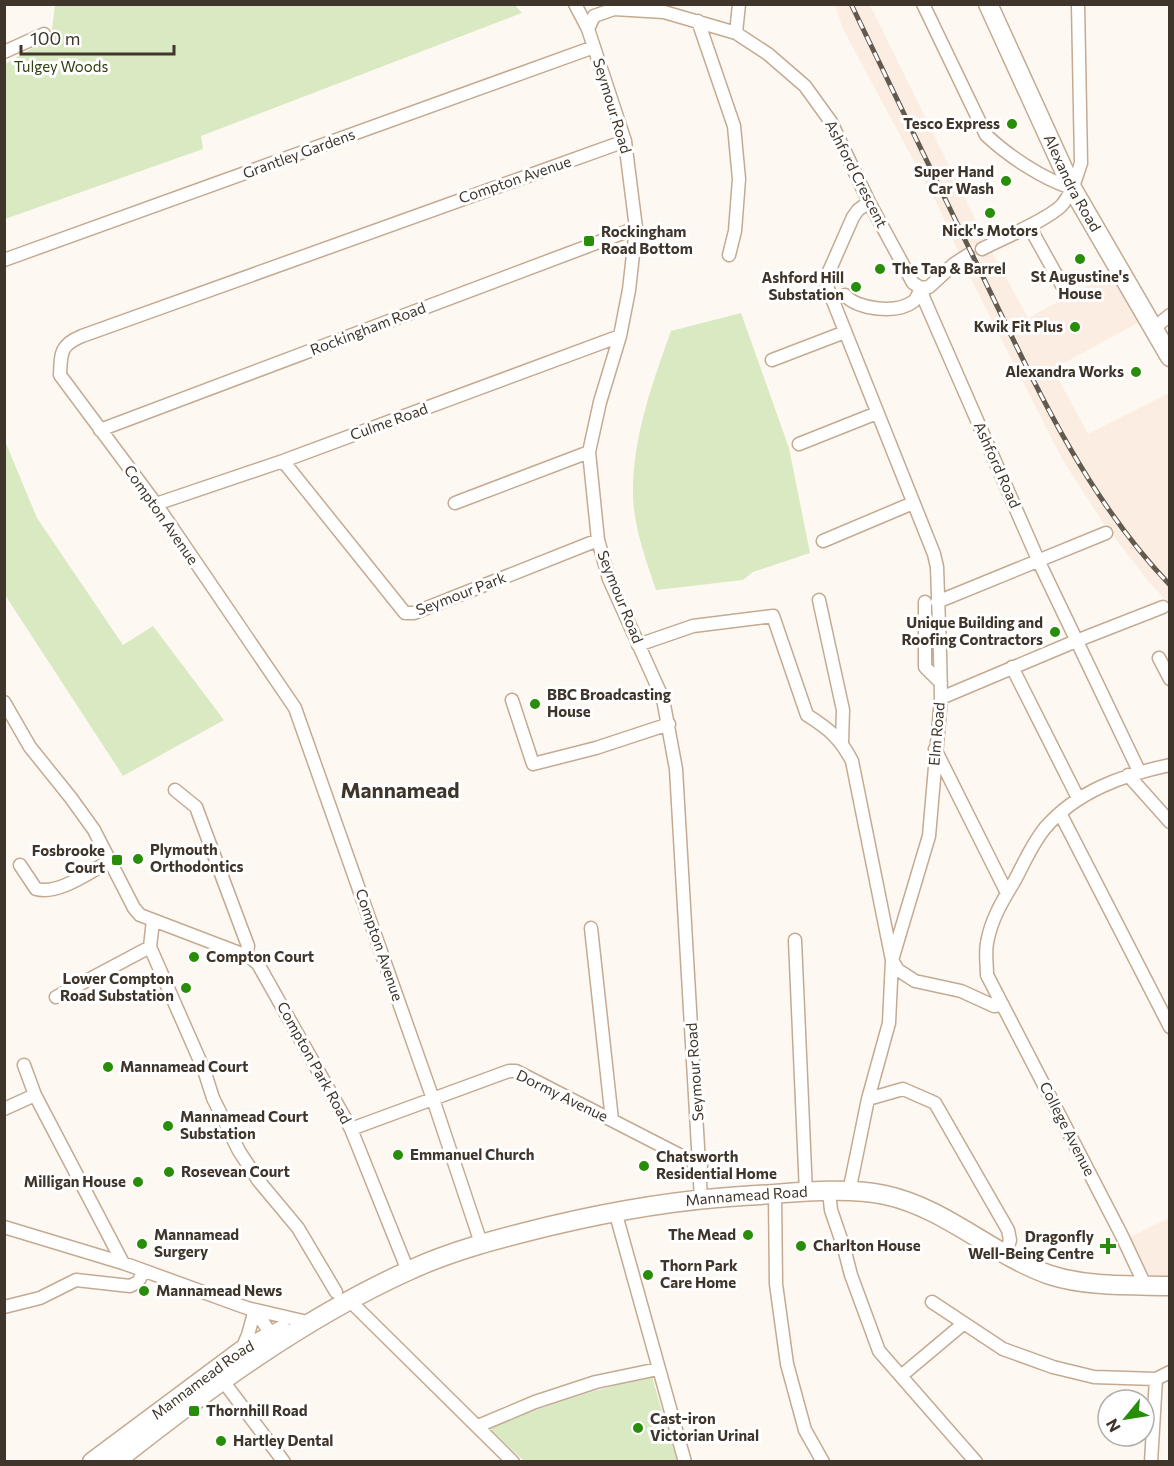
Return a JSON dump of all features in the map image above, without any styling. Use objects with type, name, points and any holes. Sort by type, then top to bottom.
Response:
[{"type":"main road","name":"Alexandra Road","points":[[988,4],[1072,188],[1164,324],[1170,357]]},
{"type":"main road","name":"Mannamead Road","points":[[118,1456],[241,1351],[274,1340],[324,1314],[343,1296],[481,1242],[615,1210],[701,1198],[829,1192],[884,1195],[938,1214],[1006,1254],[1049,1274],[1072,1280],[1170,1286]]},
{"type":"main road","name":"Mannamead Road","points":[[92,1461],[118,1456],[223,1381],[274,1340],[303,1321],[324,1314]]},
{"type":"street","name":"Seymour Road","points":[[575,4],[588,29],[625,141],[636,228],[629,290],[620,336],[600,402],[589,452],[597,540],[609,579],[663,699],[676,769],[701,1166],[701,1198]]},
{"type":"street","points":[[735,33],[739,4]]},
{"type":"street","points":[[923,4],[986,135],[998,147],[1055,183],[1072,188]]},
{"type":"street","points":[[982,249],[1029,226],[1060,207],[1072,188],[1081,163],[1078,4]]},
{"type":"street","name":"Ashford Crescent","points":[[588,29],[594,16],[614,9],[663,12],[735,33],[768,54],[805,86],[831,122],[869,201],[913,283],[921,288]]},
{"type":"street","points":[[698,21],[734,126],[739,179],[735,231],[729,255]]},
{"type":"street","points":[[4,52],[44,34]]},
{"type":"street","name":"Grantley Gardens","points":[[4,260],[594,47]]},
{"type":"street","name":"Compton Avenue","points":[[481,1242],[295,708],[156,504],[60,375],[61,352],[70,341],[444,204],[625,141]]},
{"type":"street","name":"Elm Road","points":[[849,1192],[868,1099],[889,1023],[892,960],[929,836],[941,698],[931,602],[937,567],[827,286],[827,276],[849,226],[858,210],[869,201]]},
{"type":"street","points":[[1029,226],[1063,287]]},
{"type":"street","name":"Rockingham Road","points":[[100,430],[636,228]]},
{"type":"street","points":[[845,295],[852,302],[881,309],[903,306],[914,301],[921,288],[928,287],[968,255]]},
{"type":"street","name":"Ashford Road","points":[[921,288],[924,300],[1133,773],[1170,822]]},
{"type":"street","points":[[772,360],[844,332]]},
{"type":"street","name":"Culme Road","points":[[156,504],[283,461],[620,336]]},
{"type":"street","points":[[799,444],[877,414]]},
{"type":"street","points":[[455,502],[589,452]]},
{"type":"street","name":"Seymour Park","points":[[283,461],[405,613],[414,613],[597,540]]},
{"type":"street","points":[[823,541],[913,503]]},
{"type":"street","points":[[931,602],[1039,562],[1106,533]]},
{"type":"street","points":[[819,600],[843,710],[842,742]]},
{"type":"street","points":[[941,698],[1163,607]]},
{"type":"street","points":[[638,645],[693,626],[773,616],[807,715],[822,724],[842,742],[852,761],[892,960],[898,970],[915,981],[961,991],[994,1006],[1002,1005]]},
{"type":"street","points":[[1159,658],[1170,679]]},
{"type":"street","points":[[1012,667],[1078,798]]},
{"type":"street","points":[[512,700],[533,764],[596,748],[669,724]]},
{"type":"street","name":"Compton Park Road","points":[[4,702],[9,720],[94,830],[134,908],[140,915],[246,956],[258,963],[351,1129],[408,1271]]},
{"type":"street","points":[[935,749],[1007,893]]},
{"type":"street","points":[[1007,893],[1044,829],[1078,798],[1133,773],[1170,765]]},
{"type":"street","points":[[175,790],[196,807],[241,925],[248,946],[246,956]]},
{"type":"street","points":[[1060,813],[1170,1027]]},
{"type":"street","points":[[21,865],[36,889],[44,891],[57,890],[110,861]]},
{"type":"street","name":"College Avenue","points":[[1007,893],[996,913],[987,944],[987,975],[1145,1285]]},
{"type":"street","points":[[153,920],[150,947],[204,1070],[213,1098],[239,1151],[258,1180],[298,1228],[343,1296],[513,1461]]},
{"type":"street","points":[[591,928],[612,1120]]},
{"type":"street","points":[[795,940],[806,1193]]},
{"type":"street","points":[[56,997],[150,947]]},
{"type":"street","points":[[24,1065],[35,1095],[123,1263]]},
{"type":"street","name":"Dormy Avenue","points":[[351,1129],[509,1071],[516,1071],[701,1166]]},
{"type":"street","points":[[868,1099],[903,1089],[935,1103],[1008,1230],[1010,1240],[1006,1254]]},
{"type":"street","points":[[4,1109],[35,1095]]},
{"type":"street","points":[[829,1192],[831,1210],[851,1275],[879,1351],[976,1461]]},
{"type":"street","points":[[775,1194],[776,1284],[787,1364],[806,1430],[823,1461]]},
{"type":"street","points":[[615,1210],[685,1461]]},
{"type":"street","points":[[4,1227],[123,1263],[250,1310],[303,1321]]},
{"type":"street","points":[[4,1307],[40,1298],[76,1280],[130,1286],[138,1282],[144,1272]]},
{"type":"street","points":[[932,1302],[1003,1349],[1053,1367],[1094,1377],[1156,1379],[1170,1372]]},
{"type":"street","points":[[250,1310],[274,1340]]},
{"type":"street","points":[[241,1351],[248,1335],[250,1310]]},
{"type":"street","points":[[901,1376],[963,1324]]},
{"type":"street","points":[[478,1426],[535,1402],[576,1389],[658,1369]]},
{"type":"street","points":[[1151,1461],[1156,1379]]},
{"type":"street","points":[[223,1381],[279,1460]]},
{"type":"shaded area","points":[[835,5],[870,5],[986,241],[959,253],[938,206],[843,29]]},
{"type":"shaded area","points":[[992,252],[1028,318],[1113,272],[1141,321],[1053,369],[1088,434],[1169,393],[1169,604],[1148,581],[1102,521],[1062,459],[964,265]]},
{"type":"shaded area","points":[[1169,1218],[1169,1285],[1145,1284],[1124,1240]]},
{"type":"green space","name":"Tulgey Woods","points":[[514,4],[522,13],[201,136],[203,149],[5,219],[5,64],[51,37],[55,5]]},
{"type":"green space","points":[[741,313],[789,448],[810,553],[753,572],[743,580],[656,590],[638,532],[633,496],[636,454],[650,391],[671,331]]},
{"type":"green space","points":[[5,441],[37,518],[123,645],[153,626],[224,720],[123,776],[5,595]]},
{"type":"green space","points":[[652,1377],[677,1461],[524,1461],[490,1429],[573,1398]]},
{"type":"railway","points":[[851,4],[1056,424],[1108,508],[1137,548],[1170,585]]},
{"type":"place","name":"Tesco Express","points":[[1012,124]]},
{"type":"place","name":"Super Hand Car Wash","points":[[1006,181]]},
{"type":"place","name":"Nick's Motors","points":[[990,213]]},
{"type":"place","name":"Rockingham Road Bottom","points":[[589,241]]},
{"type":"place","name":"St Augustine's House","points":[[1080,259]]},
{"type":"place","name":"The Tap & Barrel","points":[[880,269]]},
{"type":"place","name":"Ashford Hill Substation","points":[[856,287]]},
{"type":"place","name":"Kwik Fit Plus","points":[[1075,327]]},
{"type":"place","name":"Alexandra Works","points":[[1136,372]]},
{"type":"place","name":"Unique Building and Roofing Contractors","points":[[1055,632]]},
{"type":"place","name":"BBC Broadcasting House","points":[[535,704]]},
{"type":"place","name":"Plymouth Orthodontics","points":[[138,859]]},
{"type":"place","name":"Fosbrooke Court","points":[[117,860]]},
{"type":"place","name":"Compton Court","points":[[194,957]]},
{"type":"place","name":"Lower Compton Road Substation","points":[[186,988]]},
{"type":"place","name":"Mannamead Court","points":[[108,1067]]},
{"type":"place","name":"Mannamead Court Substation","points":[[168,1126]]},
{"type":"place","name":"Emmanuel Church","points":[[398,1155]]},
{"type":"place","name":"Chatsworth Residential Home","points":[[644,1166]]},
{"type":"place","name":"Rosevean Court","points":[[169,1172]]},
{"type":"place","name":"Milligan House","points":[[138,1182]]},
{"type":"place","name":"The Mead","points":[[748,1235]]},
{"type":"place","name":"Mannamead Surgery","points":[[142,1244]]},
{"type":"place","name":"Charlton House","points":[[801,1246]]},
{"type":"place","name":"Dragonfly Well-Being Centre","points":[[1108,1246]]},
{"type":"place","name":"Thorn Park Care Home","points":[[648,1275]]},
{"type":"place","name":"Mannamead News","points":[[144,1291]]},
{"type":"place","name":"Thornhill Road","points":[[194,1411]]},
{"type":"place","name":"Cast-iron Victorian Urinal","points":[[638,1428]]},
{"type":"place","name":"Hartley Dental","points":[[221,1441]]},
{"type":"district","name":"Mannamead","points":[[400,791]]}]
